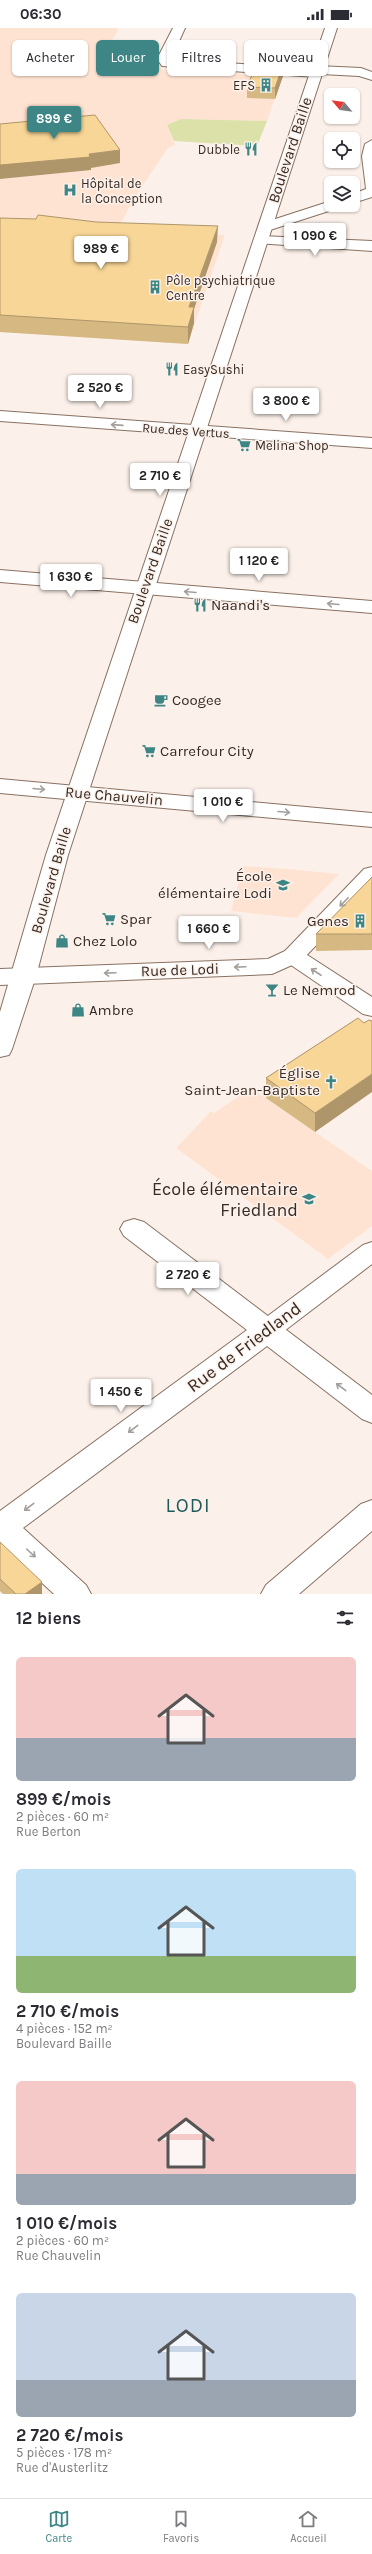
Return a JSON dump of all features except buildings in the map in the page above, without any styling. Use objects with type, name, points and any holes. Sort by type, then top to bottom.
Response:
[{"type":"street","points":[[179,28],[163,59],[167,63],[244,68]]},
{"type":"street","name":"Boulevard Baille","points":[[327,40],[331,28]]},
{"type":"street","points":[[328,72],[361,72],[372,76]]},
{"type":"street","name":"Boulevard Baille","points":[[0,1049],[24,976],[57,855],[144,588],[197,431],[274,227],[315,76]]},
{"type":"street","points":[[372,144],[369,156],[372,188]]},
{"type":"street","points":[[360,196],[372,192]]},
{"type":"street","points":[[274,227],[324,208]]},
{"type":"street","points":[[274,227],[372,246]]},
{"type":"street","name":"Rue des Vertus","points":[[5,419],[372,443]]},
{"type":"street","points":[[0,576],[372,607]]},
{"type":"street","name":"Rue Chauvelin","points":[[0,786],[372,820]]},
{"type":"street","name":"Rue de Lodi","points":[[0,978],[272,966],[293,956],[372,874]]},
{"type":"street","points":[[293,956],[372,1008]]},
{"type":"street","points":[[134,1228],[266,1331],[372,1410]]},
{"type":"street","name":"Rue de Friedland","points":[[1,1528],[372,1251]]},
{"type":"street","points":[[277,1594],[372,1513]]},
{"type":"street","points":[[1,1528],[76,1594]]},
{"type":"shaded area","name":"Hôpital de la Conception","points":[[0,28],[117,28],[118,31],[112,40],[96,40],[96,76],[159,76],[159,66],[161,69],[167,69],[167,76],[236,76],[236,73],[244,74],[244,76],[283,76],[267,121],[181,119],[167,125],[175,145],[168,148],[135,197],[117,230],[225,235],[188,344],[0,332]]},
{"type":"shaded area","name":"École élémentaire Lodi","points":[[243,866],[339,874],[296,918],[231,911]]},
{"type":"shaded area","name":"École élémentaire Friedland","points":[[251,1088],[372,1171],[372,1226],[328,1259],[176,1148],[211,1111],[214,1113]]},
{"type":"green space","points":[[181,119],[267,121],[257,146],[174,141],[167,125]]},
{"type":"place","name":"EFS","points":[[266,85]]},
{"type":"place","name":"Dubble","points":[[251,149]]},
{"type":"place","name":"Hôpital de la Conception","points":[[70,190]]},
{"type":"place","name":"Pôle psychiatrique Centre","points":[[155,287]]},
{"type":"place","name":"EasySushi","points":[[172,369]]},
{"type":"place","name":"Melina Shop","points":[[244,445]]},
{"type":"place","name":"Naandi's","points":[[200,605]]},
{"type":"place","name":"Coogee","points":[[161,700]]},
{"type":"place","name":"Carrefour City","points":[[149,751]]},
{"type":"place","name":"École élémentaire Lodi","points":[[283,885]]},
{"type":"place","name":"Spar","points":[[109,919]]},
{"type":"place","name":"Genes","points":[[360,921]]},
{"type":"place","name":"Chez Lolo","points":[[62,941]]},
{"type":"place","name":"Le Nemrod","points":[[272,990]]},
{"type":"place","name":"Ambre","points":[[78,1010]]},
{"type":"place","name":"Église Saint-Jean-Baptiste","points":[[331,1082]]},
{"type":"place","name":"École élémentaire Friedland","points":[[309,1199]]},
{"type":"district","name":"LODI","points":[[188,1505]]}]
